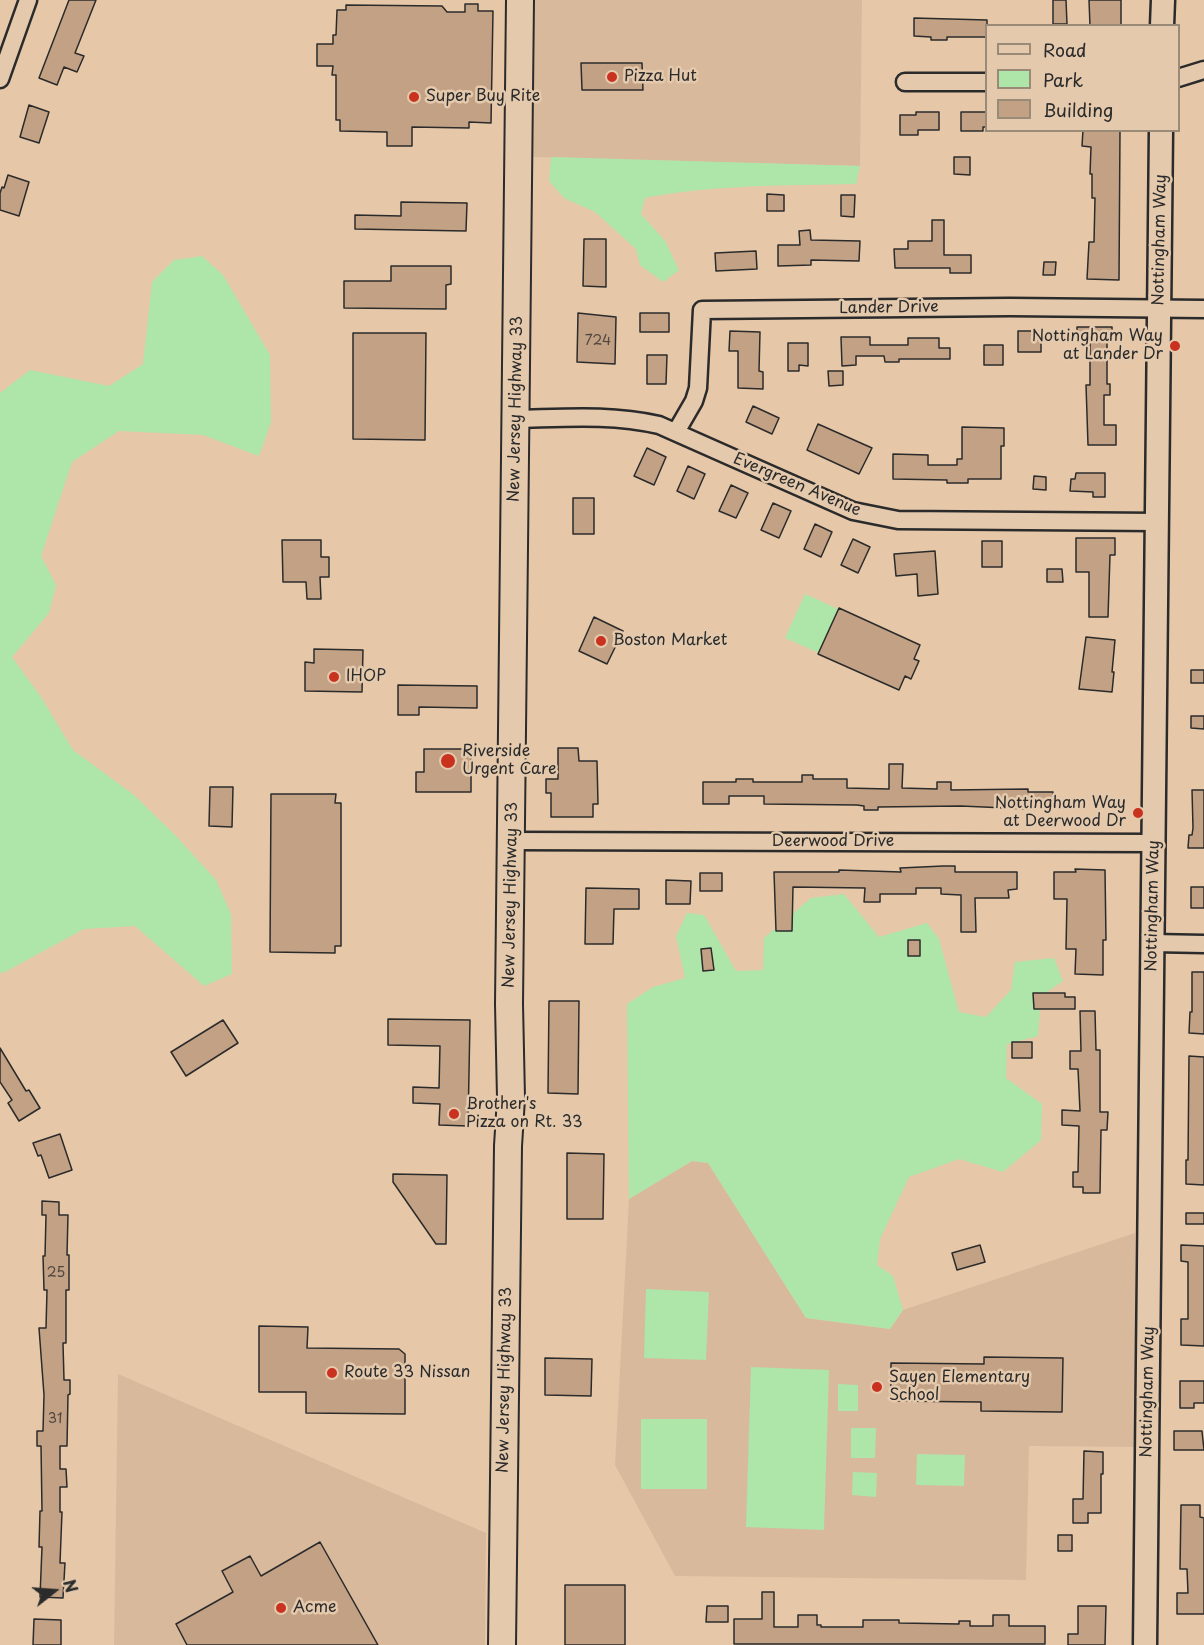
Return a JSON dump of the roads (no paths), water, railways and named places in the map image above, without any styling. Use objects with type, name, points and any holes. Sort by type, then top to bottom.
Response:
[{"type":"main road","name":"New Jersey Highway 33","points":[[502,1645],[508,1146],[512,1098],[509,1004],[520,0]]},
{"type":"street","points":[[0,79],[28,0]]},
{"type":"street","points":[[1162,0],[1162,24]]},
{"type":"street","points":[[1180,78],[1204,70]]},
{"type":"street","points":[[905,82],[985,82]]},
{"type":"street","name":"Nottingham Way","points":[[1145,1645],[1161,132]]},
{"type":"street","name":"Lander Drive","points":[[676,432],[694,401],[698,388],[702,310],[1010,307],[1204,309]]},
{"type":"street","name":"Evergreen Avenue","points":[[516,419],[607,417],[632,419],[659,425],[853,511],[876,517],[898,520],[1157,522]]},
{"type":"street","name":"Deerwood Drive","points":[[511,841],[1154,843]]},
{"type":"street","points":[[1153,943],[1204,944]]},
{"type":"place","name":"Pizza Hut","points":[[612,77]]},
{"type":"place","name":"Super Buy Rite","points":[[414,97]]},
{"type":"place","name":"Nottingham Way at Lander Dr","points":[[1175,346]]},
{"type":"place","name":"Boston Market","points":[[601,641]]},
{"type":"place","name":"IHOP","points":[[334,677]]},
{"type":"place","name":"Riverside Urgent Care","points":[[448,761]]},
{"type":"place","name":"Nottingham Way at Deerwood Dr","points":[[1138,813]]},
{"type":"place","name":"Brother's Pizza on Rt. 33","points":[[454,1114]]},
{"type":"place","name":"Route 33 Nissan","points":[[332,1373]]},
{"type":"place","name":"Sayen Elementary School","points":[[877,1387]]},
{"type":"place","name":"Acme","points":[[281,1608]]}]
